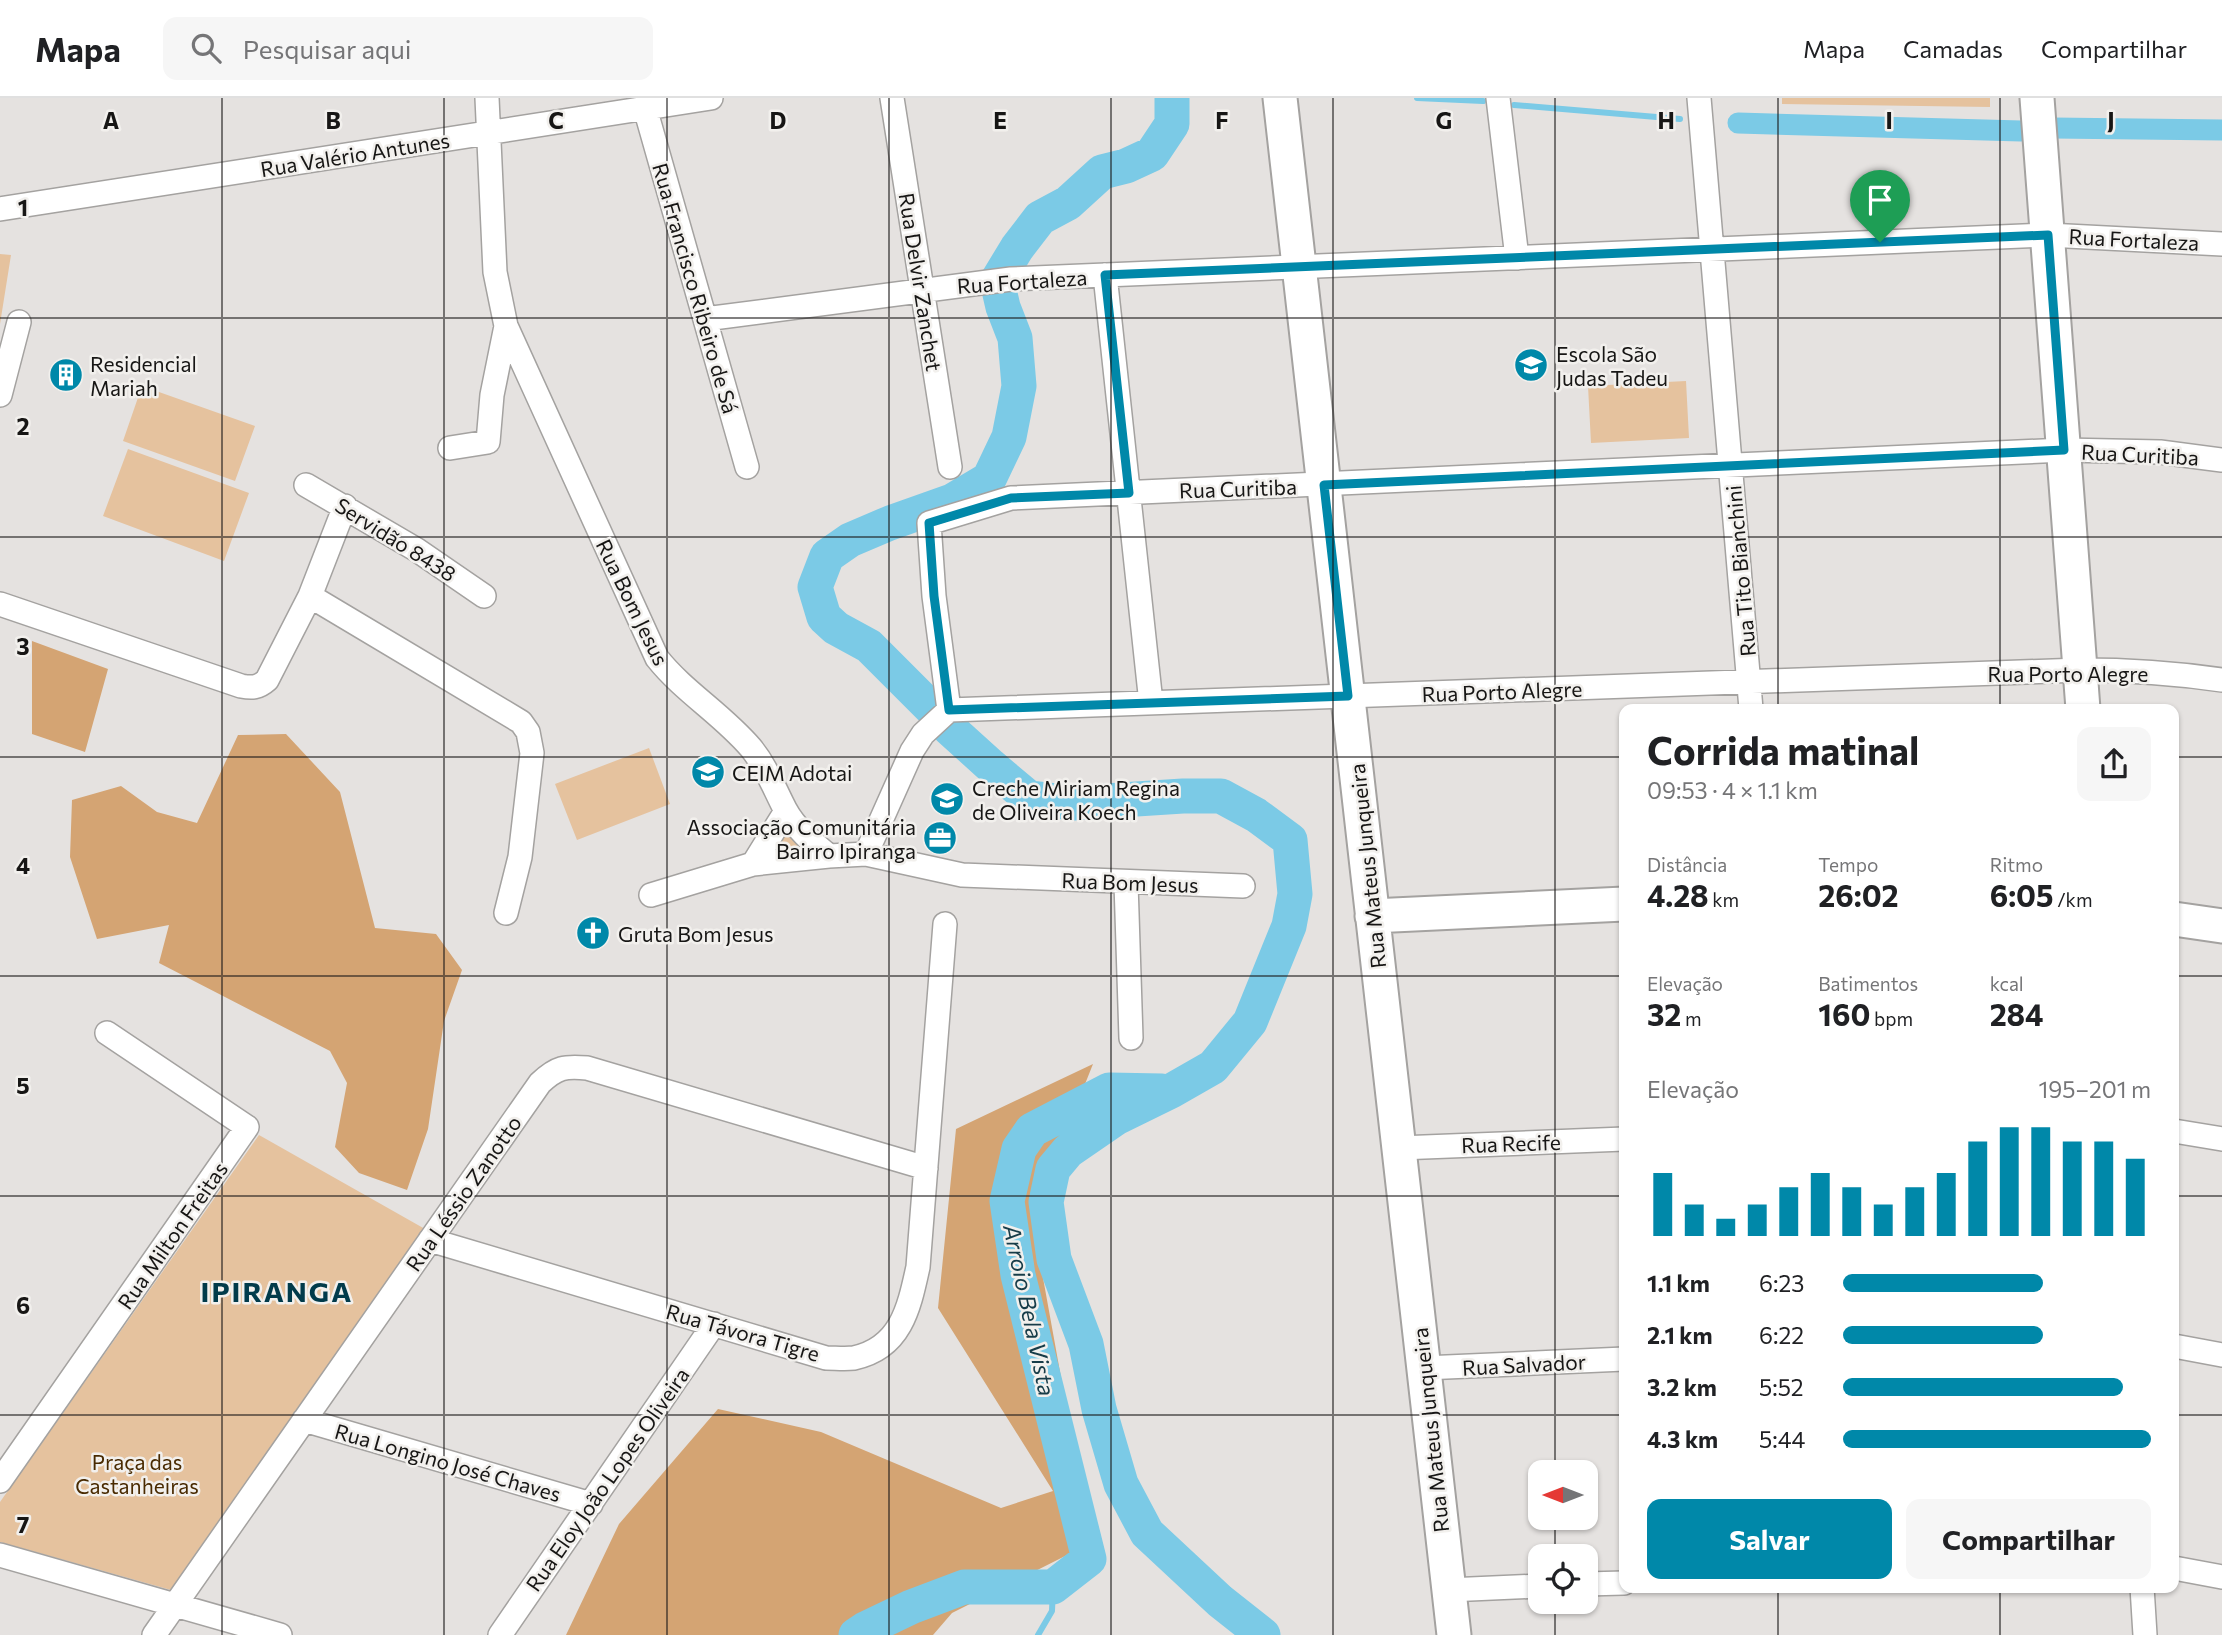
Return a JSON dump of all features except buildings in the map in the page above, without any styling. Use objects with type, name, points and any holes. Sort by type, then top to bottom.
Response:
[{"type":"main road","name":"Rua Mateus Junqueira","points":[[1280,98],[1454,1635]]},
{"type":"main road","points":[[2038,98],[2083,704]]},
{"type":"main road","points":[[2179,899],[2222,905]]},
{"type":"main road","points":[[1374,926],[1619,904]]},
{"type":"main road","points":[[2179,920],[2222,926]]},
{"type":"main road","points":[[1374,926],[1619,925]]},
{"type":"street","name":"Rua Bom Jesus","points":[[486,98],[495,272],[506,326],[657,658],[671,677],[734,730],[751,748],[764,765],[786,811],[810,839],[829,856],[866,854],[962,875],[1243,886]]},
{"type":"street","name":"Rua Valério Antunes","points":[[0,209],[711,98]]},
{"type":"street","name":"Rua Delvir Zanchet","points":[[892,98],[950,467]]},
{"type":"street","points":[[1498,98],[1517,258]]},
{"type":"street","name":"Rua Tito Bianchini","points":[[1699,98],[1751,704]]},
{"type":"street","name":"Rua Francisco Ribeiro de Sá","points":[[645,108],[747,467]]},
{"type":"street","name":"Rua Fortaleza","points":[[705,319],[1011,279],[2048,235],[2222,244]]},
{"type":"street","points":[[1105,275],[1151,703]]},
{"type":"street","points":[[0,396],[19,322]]},
{"type":"street","points":[[450,448],[488,442],[492,394],[506,326]]},
{"type":"street","name":"Rua Curitiba","points":[[949,710],[934,596],[929,523],[1011,498],[2064,450],[2160,452],[2222,460]]},
{"type":"street","name":"Servidão 8438","points":[[306,485],[417,550],[484,596]]},
{"type":"street","points":[[0,604],[241,687],[260,686],[267,680],[310,596],[345,506]]},
{"type":"street","points":[[310,596],[521,722],[528,732],[532,752],[526,821],[506,913]]},
{"type":"street","name":"Rua Porto Alegre","points":[[949,710],[2080,670],[2129,670],[2222,680]]},
{"type":"street","points":[[866,854],[912,751],[923,734],[949,710]]},
{"type":"street","points":[[753,864],[786,811]]},
{"type":"street","points":[[651,895],[753,864],[829,856]]},
{"type":"street","points":[[1126,883],[1131,1038]]},
{"type":"street","name":"Rua Távora Tigre","points":[[430,1240],[826,1358],[853,1358],[878,1349],[895,1334],[909,1307],[918,1267],[946,924]]},
{"type":"street","name":"Rua Milton Freitas","points":[[0,1481],[247,1127],[107,1033]]},
{"type":"street","name":"Rua Léssio Zanotto","points":[[154,1635],[540,1083],[553,1070],[570,1066],[587,1068],[926,1168]]},
{"type":"street","points":[[2179,1132],[2222,1139]]},
{"type":"street","name":"Rua Recife","points":[[1399,1148],[1619,1139]]},
{"type":"street","name":"Rua Eloy João Lopes Oliveira","points":[[500,1635],[714,1324]]},
{"type":"street","points":[[2179,1347],[2222,1355]]},
{"type":"street","name":"Rua Salvador","points":[[1424,1368],[1619,1359]]},
{"type":"street","name":"Rua Longino José Chaves","points":[[304,1420],[591,1504]]},
{"type":"street","points":[[0,1555],[280,1635]]},
{"type":"street","points":[[2179,1570],[2222,1577]]},
{"type":"street","points":[[1598,1584],[1619,1583]]},
{"type":"street","points":[[1448,1590],[1528,1587]]},
{"type":"street","points":[[2142,1593],[2145,1635]]},
{"type":"green space","points":[[1782,98],[1990,98],[1990,107],[1782,104]]},
{"type":"green space","points":[[0,254],[11,255],[0,324]]},
{"type":"green space","points":[[1686,381],[1689,438],[1591,443],[1588,386]]},
{"type":"green space","points":[[142,386],[255,426],[235,481],[123,441]]},
{"type":"green space","points":[[128,449],[249,493],[224,561],[103,516]]},
{"type":"green space","points":[[649,748],[670,804],[577,840],[555,784]]},
{"type":"green space","points":[[786,822],[813,854],[766,859]]},
{"type":"green space","name":"Praça das Castanheiras","points":[[259,1135],[425,1229],[171,1590],[0,1542],[0,1502]]},
{"type":"shaded area","points":[[32,641],[108,669],[85,752],[32,734]]},
{"type":"shaded area","points":[[286,734],[340,792],[375,928],[436,934],[462,970],[444,1021],[428,1129],[407,1190],[359,1173],[335,1147],[347,1083],[330,1051],[159,963],[169,925],[97,939],[70,857],[72,800],[121,786],[157,812],[197,823],[238,735]]},
{"type":"shaded area","points":[[1093,1064],[1032,1217],[1091,1543],[952,1613],[933,1635],[566,1635],[619,1524],[718,1409],[821,1432],[1001,1508],[1053,1491],[938,1308],[956,1129]]},
{"type":"waterway","name":"Arroio Bela Vista","points":[[932,709],[869,646],[836,628],[824,617],[815,587],[827,556],[850,540],[952,501],[989,479],[1009,437],[1019,386],[1015,338],[1003,307],[997,281],[1040,218],[1068,203],[1102,172],[1126,166],[1152,154],[1172,124],[1172,98]]},
{"type":"waterway","points":[[1417,98],[1483,101]]},
{"type":"waterway","points":[[1514,105],[1680,119]]},
{"type":"waterway","points":[[1738,123],[2021,131]]},
{"type":"waterway","points":[[2053,128],[2222,130]]},
{"type":"waterway","name":"Arroio Bela Vista","points":[[949,728],[1029,798],[1074,803],[1221,796],[1256,815],[1290,840],[1295,894],[1289,926],[1250,1022],[1213,1067],[1116,1118],[1068,1151],[1053,1169],[1046,1202],[1054,1259],[1086,1344],[1099,1409],[1121,1484],[1147,1533],[1220,1601],[1263,1635]]},
{"type":"waterway","name":"Arroio Bela Vista","points":[[856,1635],[911,1607],[964,1587],[1053,1587],[1089,1559],[1018,1275],[1007,1201],[1019,1149],[1032,1130],[1109,1090],[1162,1091]]},
{"type":"waterway","points":[[1038,1635],[1052,1611],[1053,1587]]},
{"type":"place","name":"Escola São Judas Tadeu","points":[[1531,365]]},
{"type":"place","name":"Residencial Mariah","points":[[66,375]]},
{"type":"place","name":"CEIM Adotai","points":[[708,772]]},
{"type":"place","name":"Creche Miriam Regina de Oliveira Koech","points":[[947,799]]},
{"type":"place","name":"Associação Comunitária Bairro Ipiranga","points":[[940,838]]},
{"type":"place","name":"Gruta Bom Jesus","points":[[593,933]]},
{"type":"district","name":"IPIRANGA","points":[[277,1291]]},
{"type":"route","points":[[2048,235],[2064,450],[1324,485],[1348,696],[949,710],[937,629],[929,523],[1011,498],[1129,493],[1105,275],[1880,242],[2048,235]]}]
